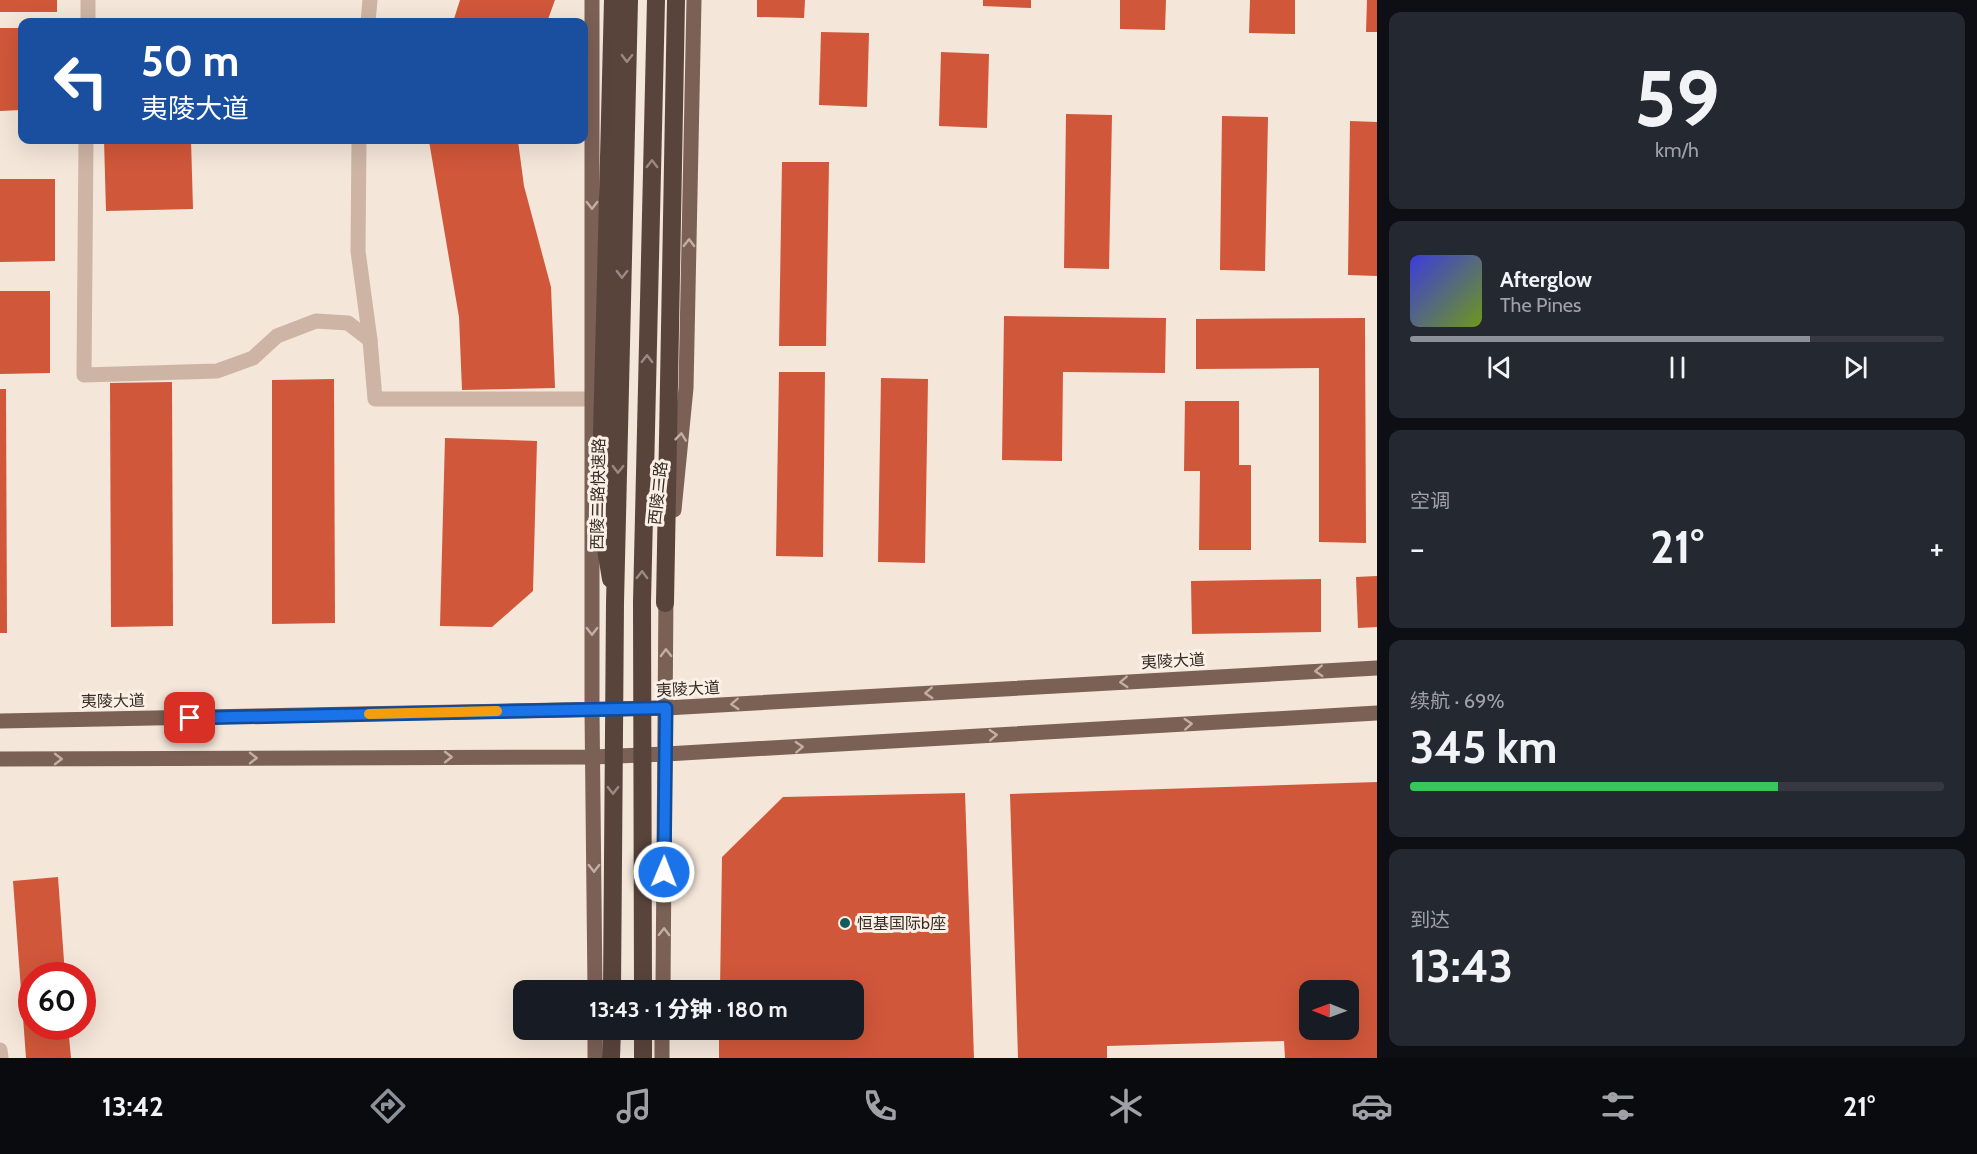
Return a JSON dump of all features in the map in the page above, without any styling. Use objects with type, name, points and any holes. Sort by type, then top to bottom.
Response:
[{"type":"highway","points":[[613,0],[600,513],[615,603]]},
{"type":"highway","name":"西陵二路快速路","points":[[612,980],[615,603],[629,0]]},
{"type":"highway","points":[[643,980],[642,602],[656,0]]},
{"type":"highway","points":[[665,603],[676,0]]},
{"type":"highway","points":[[611,1058],[612,1040]]},
{"type":"highway","points":[[643,1040],[643,1058]]},
{"type":"main road","points":[[592,0],[592,709],[595,980]]},
{"type":"main road","name":"西陵二路","points":[[663,980],[665,603],[686,388],[694,0]]},
{"type":"main road","name":"夷陵大道","points":[[0,721],[666,708],[1377,668]]},
{"type":"main road","points":[[0,759],[594,757],[1377,713]]},
{"type":"main road","points":[[595,1040],[595,1058]]},
{"type":"main road","points":[[662,1040],[662,1058]]},
{"type":"lane","points":[[88,0],[88,18]]},
{"type":"lane","points":[[368,18],[370,0]]},
{"type":"lane","points":[[86,144],[84,375],[217,371],[253,358],[277,336],[316,321],[348,323],[370,340]]},
{"type":"lane","points":[[359,144],[358,251],[375,399],[592,399]]},
{"type":"lane","points":[[0,1050],[1,1058]]},
{"type":"building","points":[[0,0],[57,0],[57,12],[0,12]]},
{"type":"building","points":[[460,0],[555,0],[548,18],[454,18]]},
{"type":"building","points":[[757,0],[805,0],[804,18],[757,17]]},
{"type":"building","points":[[983,0],[1031,0],[1031,8],[983,6]]},
{"type":"building","points":[[1120,0],[1166,0],[1165,30],[1120,29]]},
{"type":"building","points":[[1250,0],[1295,0],[1295,34],[1249,33]]},
{"type":"building","points":[[1367,0],[1377,0],[1377,32],[1366,32]]},
{"type":"building","points":[[0,28],[18,28],[18,110],[0,111]]},
{"type":"building","points":[[821,32],[869,33],[867,107],[819,105]]},
{"type":"building","points":[[941,52],[989,54],[987,128],[939,126]]},
{"type":"building","points":[[1066,114],[1112,115],[1109,269],[1064,268]]},
{"type":"building","points":[[1222,116],[1268,117],[1265,271],[1220,270]]},
{"type":"building","points":[[1350,121],[1377,122],[1377,276],[1348,275]]},
{"type":"building","points":[[104,144],[191,144],[193,209],[106,211]]},
{"type":"building","points":[[430,144],[518,144],[524,186],[551,287],[555,388],[462,390],[459,317]]},
{"type":"building","points":[[782,162],[829,162],[826,346],[779,346]]},
{"type":"building","points":[[0,179],[55,179],[55,261],[0,262]]},
{"type":"building","points":[[0,291],[50,291],[50,373],[0,374]]},
{"type":"building","points":[[1004,316],[1166,318],[1165,373],[1063,372],[1062,461],[1002,460]]},
{"type":"building","points":[[1365,318],[1366,543],[1319,542],[1319,368],[1196,369],[1196,319]]},
{"type":"building","points":[[779,372],[825,372],[823,557],[776,556]]},
{"type":"building","points":[[881,378],[928,379],[925,563],[878,562]]},
{"type":"building","points":[[334,379],[335,623],[272,624],[272,380]]},
{"type":"building","points":[[172,382],[173,626],[111,627],[110,383]]},
{"type":"building","points":[[0,389],[6,389],[7,633],[0,633]]},
{"type":"building","points":[[1185,401],[1239,401],[1239,465],[1251,465],[1251,550],[1199,550],[1200,471],[1184,471]]},
{"type":"building","points":[[445,438],[537,441],[533,591],[492,627],[440,626]]},
{"type":"building","points":[[1377,576],[1377,627],[1358,628],[1356,577]]},
{"type":"building","points":[[1321,579],[1321,632],[1192,634],[1191,581]]},
{"type":"building","points":[[1377,782],[1377,1058],[1285,1058],[1284,1041],[1107,1046],[1107,1058],[1018,1058],[1010,794]]},
{"type":"building","name":"恒基国际b座","points":[[965,793],[974,1058],[719,1058],[719,1040],[864,1040],[864,980],[720,980],[722,857],[783,797]]},
{"type":"building","points":[[58,877],[64,962],[19,962],[13,881]]},
{"type":"building","points":[[25,1040],[69,1040],[71,1058],[26,1058]]},
{"type":"slow traffic","points":[[369,714],[497,711]]},
{"type":"place","name":"恒基国际b座","points":[[845,923]]},
{"type":"route","points":[[190,718],[666,708],[664,872]]}]
